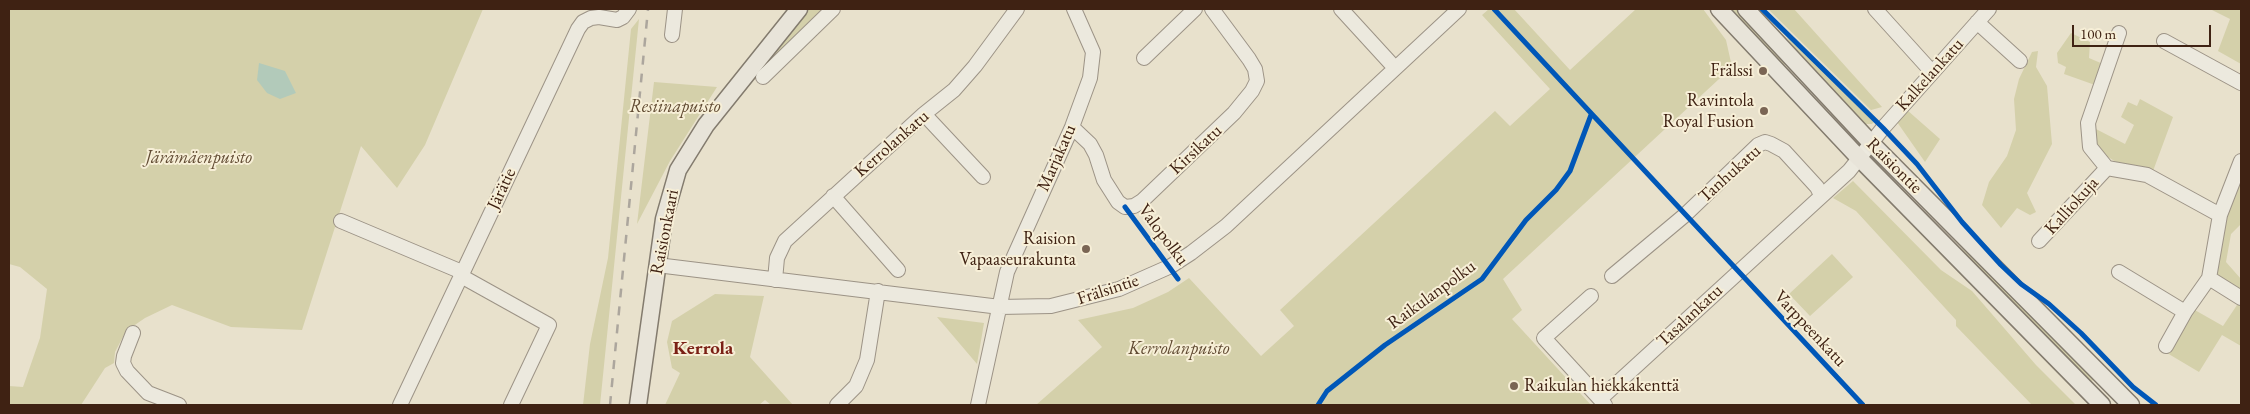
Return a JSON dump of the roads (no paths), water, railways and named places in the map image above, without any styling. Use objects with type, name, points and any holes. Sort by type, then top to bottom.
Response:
[{"type":"main road","name":"Raisionkaari","points":[[638,405],[657,264],[670,193],[686,154],[706,125],[799,9]]},
{"type":"main road","name":"Raisiontie","points":[[1719,9],[1859,158],[2102,405]]},
{"type":"main road","name":"Raisiontie","points":[[1746,9],[1871,143],[2131,405]]},
{"type":"street","name":"Järätie","points":[[400,405],[578,29],[583,22],[591,18],[599,17],[617,20],[623,17],[629,9]]},
{"type":"street","points":[[672,35],[675,9]]},
{"type":"street","points":[[763,77],[833,9]]},
{"type":"street","name":"Kerrolankatu","points":[[775,280],[775,268],[780,248],[833,196],[924,114],[942,101],[965,78],[1017,9]]},
{"type":"street","name":"Marjakatu","points":[[978,405],[1007,272],[1072,127],[1093,65],[1093,52],[1089,38],[1074,9]]},
{"type":"street","points":[[1144,58],[1195,9]]},
{"type":"street","name":"Kirsikatu","points":[[1125,207],[1134,206],[1142,201],[1206,141],[1234,113],[1252,91],[1257,81],[1255,70],[1249,59],[1212,9]]},
{"type":"street","points":[[1341,9],[1395,68]]},
{"type":"street","name":"Frälsintie","points":[[657,264],[1000,307],[1052,306],[1074,302],[1119,289],[1171,266],[1226,226],[1460,9]]},
{"type":"street","points":[[1876,9],[1932,72]]},
{"type":"street","name":"Kalkelankatu","points":[[1871,143],[1989,9]]},
{"type":"street","points":[[1977,22],[2020,61]]},
{"type":"street","name":"Kalliokuja","points":[[2039,241],[2106,168],[2090,148],[2088,123],[2119,33]]},
{"type":"street","points":[[2164,41],[2241,83]]},
{"type":"street","points":[[924,114],[983,177]]},
{"type":"street","name":"Valopolku","points":[[1072,127],[1090,144],[1110,191],[1125,207]]},
{"type":"street","name":"Tanhukatu","points":[[1612,276],[1685,215],[1758,145],[1765,142],[1784,151],[1821,195]]},
{"type":"street","name":"Tasalankatu","points":[[1602,402],[1821,195],[1849,171],[1871,143]]},
{"type":"street","points":[[2166,346],[2185,312],[2209,278],[2220,215],[2241,161]]},
{"type":"street","points":[[2106,168],[2146,175],[2220,215]]},
{"type":"street","points":[[833,196],[898,270]]},
{"type":"street","points":[[341,221],[462,274],[548,325],[511,405]]},
{"type":"street","points":[[2119,272],[2185,312]]},
{"type":"street","points":[[2209,278],[2241,298]]},
{"type":"street","points":[[837,405],[856,386],[867,360],[878,291]]},
{"type":"street","points":[[1591,296],[1544,338],[1602,402]]},
{"type":"street","points":[[133,333],[124,356],[124,363],[141,387],[168,404]]},
{"type":"railway","points":[[610,405],[648,9]]},
{"type":"place","name":"Frälssi","points":[[1763,71]]},
{"type":"place","name":"Ravintola Royal Fusion","points":[[1764,111]]},
{"type":"place","name":"Raision Vapaaseurakunta","points":[[1086,249]]},
{"type":"place","name":"Raikulan hiekkakenttä","points":[[1514,386]]},
{"type":"district","name":"Kerrola","points":[[703,349]]},
{"type":"park label","name":"Resiinapuisto","points":[[675,107]]},
{"type":"park label","name":"Järämäenpuisto","points":[[199,158]]},
{"type":"park label","name":"Kerrolanpuisto","points":[[1179,349]]}]
